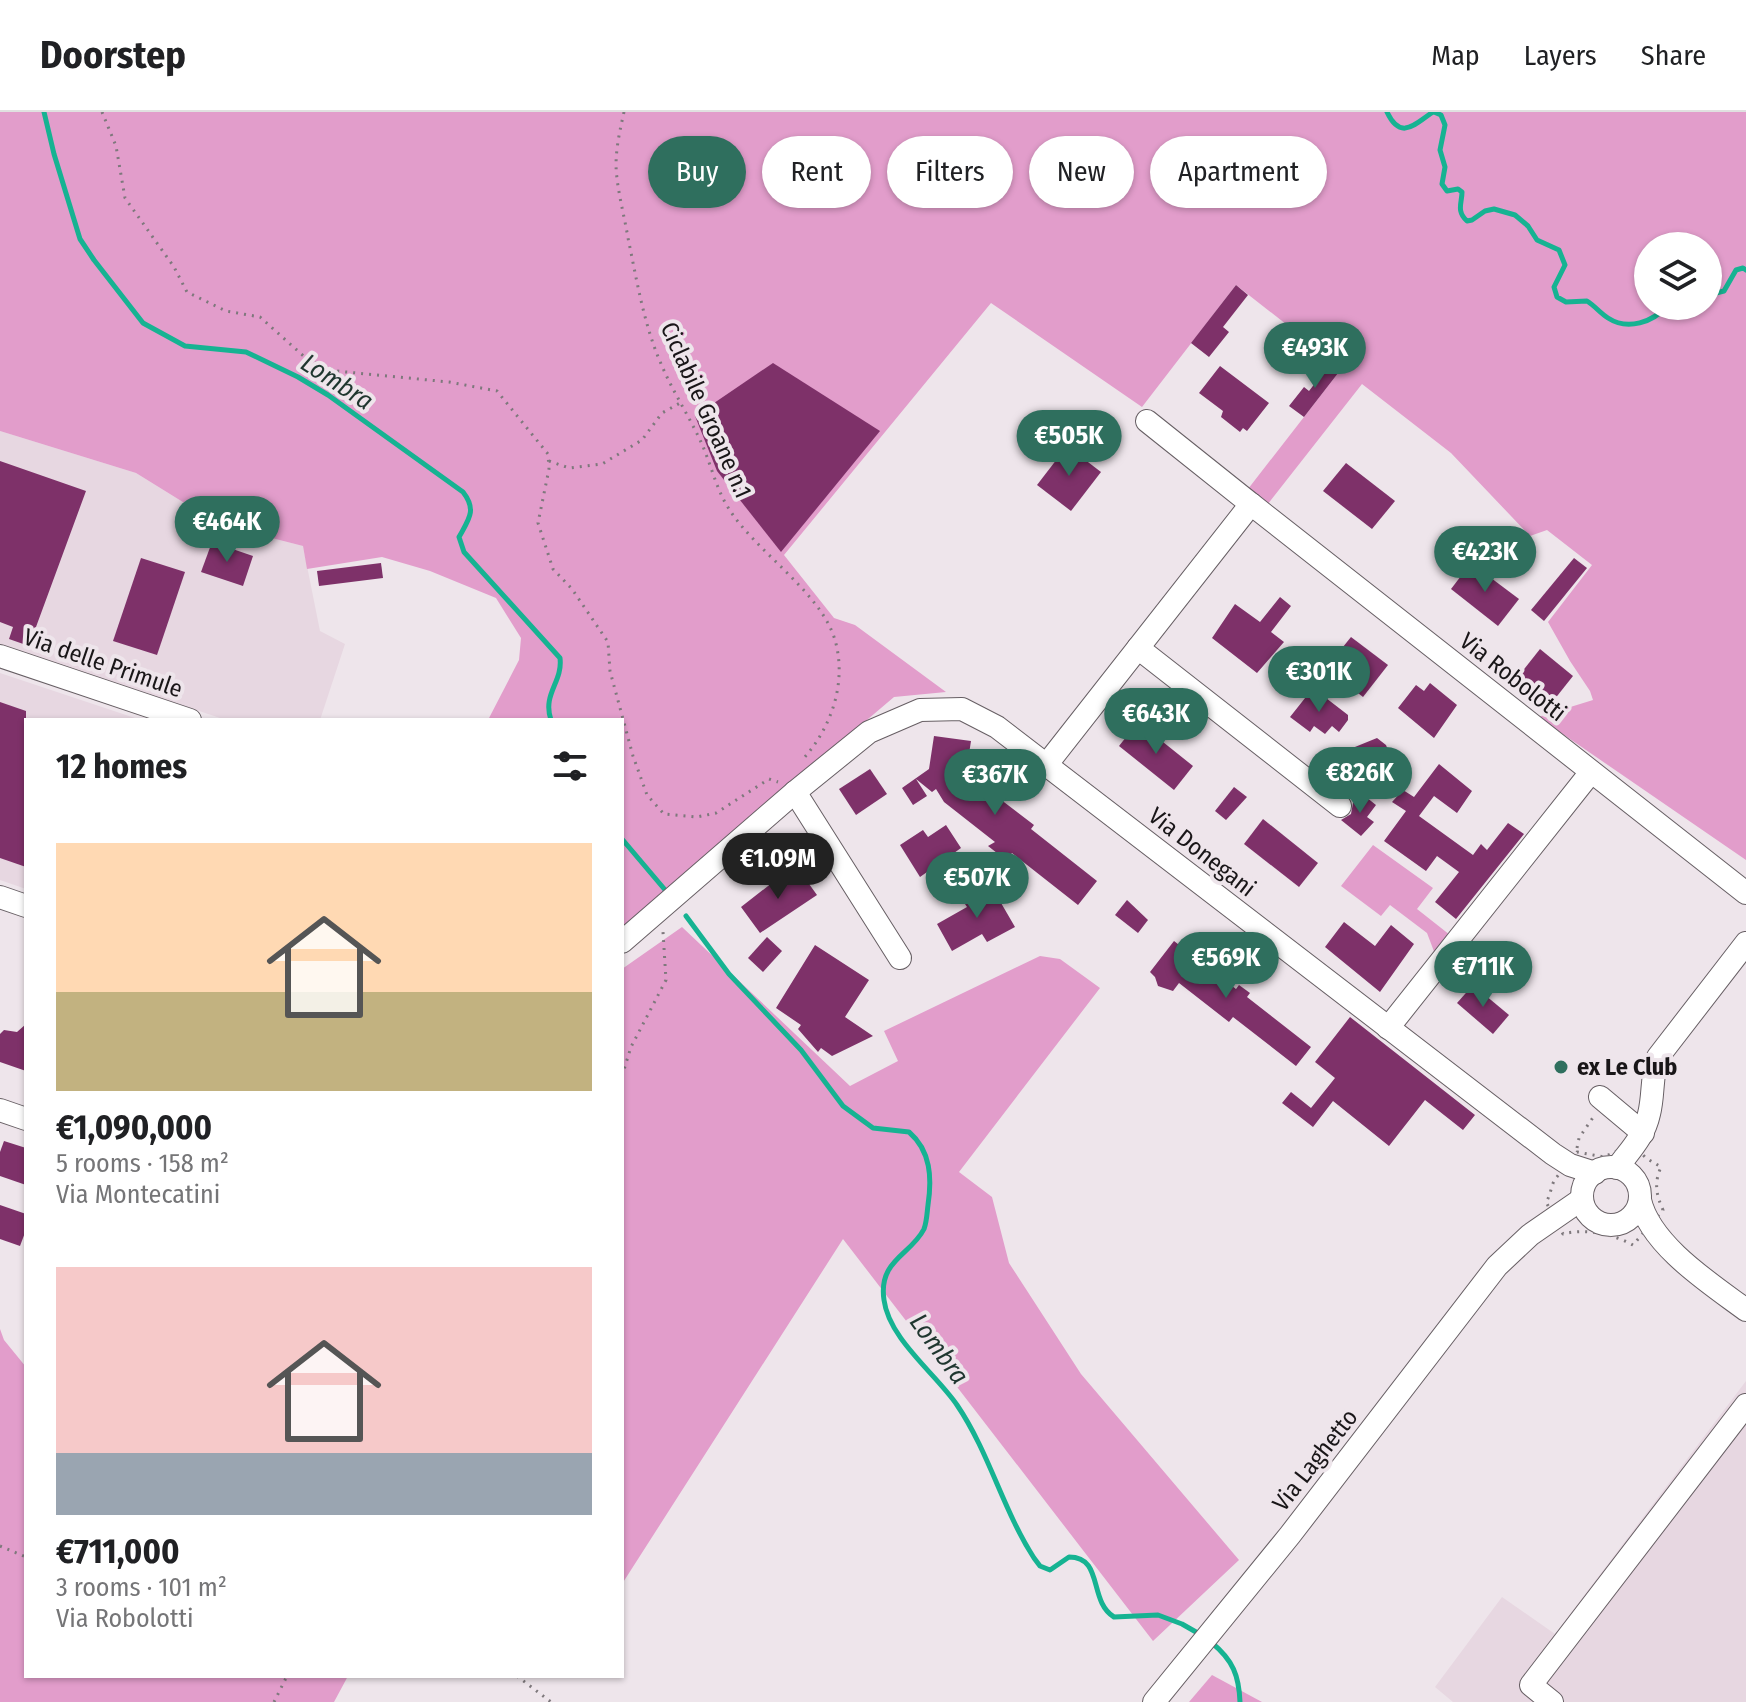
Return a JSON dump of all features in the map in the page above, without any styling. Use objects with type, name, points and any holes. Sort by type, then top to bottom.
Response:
[{"type":"street","name":"Via Robolotti","points":[[1147,421],[1746,893]]},
{"type":"street","points":[[1047,764],[1251,504]]},
{"type":"street","points":[[1138,648],[1340,806]]},
{"type":"street","name":"Via delle Primule","points":[[0,656],[184,718]]},
{"type":"street","name":"Via Donegani","points":[[783,794],[869,732],[920,710],[962,709],[997,727],[1047,764],[1553,1154],[1585,1186]]},
{"type":"street","points":[[1388,1028],[1591,772]]},
{"type":"street","points":[[624,940],[783,794],[900,958]]},
{"type":"street","points":[[0,897],[24,905]]},
{"type":"street","points":[[1603,1099],[1643,1133],[1658,1057],[1746,943]]},
{"type":"street","points":[[1653,1084],[1660,1118],[1657,1135],[1643,1167],[1639,1194],[1635,1213],[1622,1223],[1610,1226],[1593,1219],[1585,1210],[1585,1186],[1632,1176],[1639,1194],[1645,1215],[1661,1238],[1686,1265],[1746,1310]]},
{"type":"street","points":[[0,1110],[24,1118]]},
{"type":"street","name":"Via Laghetto","points":[[1154,1702],[1290,1535],[1497,1266],[1585,1186],[1635,1148],[1643,1133]]},
{"type":"street","points":[[1542,1227],[1593,1219]]},
{"type":"street","points":[[1622,1223],[1645,1228],[1661,1238]]},
{"type":"street","points":[[1552,1702],[1531,1685],[1746,1405]]},
{"type":"path","points":[[102,112],[116,146],[125,198],[174,267],[187,292],[226,311],[260,317],[308,360],[336,371],[449,382],[497,391],[548,454],[538,523],[553,569],[572,589],[608,642],[610,671],[623,718]]},
{"type":"path","name":"Ciclabile Groane n.1","points":[[624,112],[616,169],[649,329],[662,366],[700,440],[729,509],[815,604],[829,624],[835,640],[839,659],[837,696],[821,734],[801,762]]},
{"type":"path","points":[[549,461],[569,468],[602,464],[642,440],[662,413],[681,402]]},
{"type":"path","points":[[624,723],[647,795],[664,814],[697,817],[716,813],[769,779],[783,794]]},
{"type":"path","points":[[624,1070],[631,1047],[666,980],[662,928]]},
{"type":"path","points":[[1577,1152],[1579,1138],[1603,1099]]},
{"type":"path","points":[[0,1546],[24,1556]]},
{"type":"path","points":[[274,1702],[286,1678]]},
{"type":"path","points":[[520,1678],[551,1702]]},
{"type":"shaded area","points":[[0,112],[1746,112],[1746,860],[1538,717],[1593,700],[1548,622],[1592,565],[1547,530],[1530,536],[1451,453],[1362,384],[1267,505],[1248,489],[1342,368],[1236,285],[1142,407],[991,303],[784,555],[834,618],[855,625],[946,692],[894,697],[624,926],[624,718],[489,718],[519,660],[521,638],[496,598],[430,571],[382,557],[307,569],[303,546],[220,525],[136,473],[0,431]]},
{"type":"shaded area","points":[[0,431],[136,473],[220,525],[303,546],[320,631],[345,644],[321,718],[220,718],[0,644]]},
{"type":"shaded area","points":[[0,673],[135,718],[24,718],[24,888],[0,880]]},
{"type":"shaded area","points":[[1373,845],[1433,888],[1417,909],[1450,935],[1435,954],[1427,933],[1390,905],[1381,916],[1341,886]]},
{"type":"shaded area","points":[[682,927],[850,1086],[898,1061],[884,1031],[1040,956],[1060,959],[1100,988],[959,1172],[992,1197],[1009,1263],[1081,1374],[1239,1560],[1153,1641],[843,1239],[624,1581],[624,968]]},
{"type":"shaded area","points":[[0,1329],[4,1340],[24,1365],[24,1678],[347,1678],[334,1702],[0,1702]]},
{"type":"shaded area","points":[[1746,1381],[1746,1702],[1453,1702],[1435,1687],[1502,1597],[1555,1634]]},
{"type":"shaded area","points":[[1212,1675],[1262,1702],[1189,1702]]},
{"type":"building","points":[[1236,285],[1248,295],[1223,327],[1229,332],[1209,357],[1191,343]]},
{"type":"building","points":[[1290,327],[1302,337],[1284,359],[1272,349]]},
{"type":"building","points":[[1333,360],[1342,368],[1304,417],[1289,406],[1304,387],[1309,391]]},
{"type":"building","points":[[773,363],[880,431],[781,552],[717,471],[695,416]]},
{"type":"building","points":[[1220,366],[1269,403],[1247,431],[1243,428],[1240,432],[1221,417],[1223,411],[1199,393]]},
{"type":"building","points":[[1067,446],[1101,472],[1071,511],[1037,485]]},
{"type":"building","points":[[0,461],[86,491],[29,646],[9,639],[13,627],[0,622]]},
{"type":"building","points":[[1346,463],[1395,501],[1372,529],[1323,491]]},
{"type":"building","points":[[212,542],[253,556],[243,586],[201,572]]},
{"type":"building","points":[[141,558],[185,572],[157,655],[113,641]]},
{"type":"building","points":[[1574,558],[1587,568],[1544,621],[1531,610]]},
{"type":"building","points":[[381,563],[383,578],[319,586],[317,571]]},
{"type":"building","points":[[1471,563],[1519,599],[1498,626],[1451,589]]},
{"type":"building","points":[[1280,597],[1291,606],[1271,632],[1284,642],[1257,673],[1212,638],[1235,604],[1260,622]]},
{"type":"building","points":[[1351,637],[1388,665],[1363,697],[1326,668]]},
{"type":"building","points":[[1540,649],[1573,676],[1550,705],[1517,678]]},
{"type":"building","points":[[1430,683],[1457,705],[1434,738],[1398,708],[1416,685],[1424,691]]},
{"type":"building","points":[[1313,688],[1348,715],[1339,732],[1332,726],[1325,734],[1314,726],[1310,732],[1290,717]]},
{"type":"building","points":[[0,702],[26,711],[26,718],[24,866],[0,858]]},
{"type":"building","points":[[1138,722],[1193,766],[1174,790],[1119,746]]},
{"type":"building","points":[[934,736],[971,741],[967,767],[999,792],[996,796],[1034,825],[1031,829],[1097,881],[1078,905],[1012,853],[1006,860],[988,846],[995,842],[944,802],[936,789],[932,792],[916,779],[927,796],[913,805],[902,788],[929,769]]},
{"type":"building","points":[[1377,738],[1386,745],[1395,768],[1381,774],[1387,778],[1365,787],[1350,749]]},
{"type":"building","points":[[1439,764],[1472,791],[1457,813],[1434,796],[1419,816],[1473,855],[1481,844],[1487,850],[1508,823],[1524,834],[1456,919],[1435,902],[1459,872],[1437,856],[1426,871],[1384,841],[1406,811],[1392,802],[1403,790],[1414,797]]},
{"type":"building","points":[[870,769],[887,794],[856,815],[839,789]]},
{"type":"building","points":[[1234,787],[1247,797],[1226,820],[1215,811]]},
{"type":"building","points":[[1361,793],[1376,805],[1367,817],[1374,822],[1361,836],[1341,820],[1351,814],[1353,803]]},
{"type":"building","points":[[1263,819],[1318,863],[1299,887],[1244,844]]},
{"type":"building","points":[[946,825],[961,848],[920,877],[900,845],[923,830],[928,837]]},
{"type":"building","points":[[799,870],[817,895],[760,933],[741,907],[777,879],[780,884]]},
{"type":"building","points":[[990,884],[1015,927],[987,942],[982,934],[952,951],[937,924],[967,907],[963,901]]},
{"type":"building","points":[[1127,900],[1148,920],[1138,933],[1115,915]]},
{"type":"building","points":[[1344,922],[1375,946],[1391,925],[1414,944],[1380,992],[1325,947]]},
{"type":"building","points":[[767,937],[782,951],[763,972],[748,958]]},
{"type":"building","points":[[1174,941],[1236,989],[1239,985],[1250,993],[1247,997],[1311,1047],[1296,1066],[1233,1017],[1229,1022],[1179,983],[1173,991],[1158,986],[1150,972]]},
{"type":"building","points":[[815,945],[869,980],[845,1017],[873,1036],[832,1056],[821,1048],[818,1052],[798,1029],[801,1025],[776,1008]]},
{"type":"building","points":[[1473,985],[1509,1015],[1493,1034],[1457,1003]]},
{"type":"building","points":[[1350,1017],[1475,1115],[1463,1130],[1425,1100],[1389,1146],[1333,1101],[1313,1127],[1282,1103],[1291,1092],[1311,1108],[1335,1078],[1315,1062]]},
{"type":"building","points":[[24,1026],[24,1070],[0,1062],[0,1034],[4,1030],[17,1032]]},
{"type":"building","points":[[4,1141],[24,1147],[24,1184],[0,1176],[0,1152]]},
{"type":"building","points":[[0,1205],[24,1213],[24,1235],[20,1246],[0,1239]]},
{"type":"waterway","name":"Lombra","points":[[44,112],[80,239],[143,323],[185,346],[246,352],[298,377],[463,492],[471,509],[459,537],[464,552],[560,658],[559,674],[549,703],[551,718]]},
{"type":"waterway","points":[[1387,112],[1392,121],[1403,128],[1415,125],[1433,112]]},
{"type":"waterway","points":[[1434,112],[1441,115],[1445,125],[1440,150],[1445,167],[1442,184],[1447,191],[1458,189],[1462,192],[1461,210],[1467,221],[1494,209],[1515,215],[1528,226],[1537,240],[1559,250],[1565,265],[1554,287],[1557,297],[1566,302],[1587,301],[1616,322],[1632,324],[1647,320]]},
{"type":"waterway","points":[[1722,292],[1736,270],[1746,270]]},
{"type":"waterway","name":"Lombra","points":[[624,841],[666,891]]},
{"type":"waterway","name":"Lombra","points":[[686,916],[729,974],[801,1050],[843,1106],[873,1128],[909,1132],[922,1148],[930,1175],[926,1223],[918,1238],[897,1259],[886,1276],[884,1300],[888,1314],[904,1342],[948,1393],[968,1423],[1034,1558],[1040,1566],[1050,1570],[1069,1557],[1087,1564],[1101,1601],[1114,1617],[1158,1615],[1196,1632]]},
{"type":"waterway","name":"Lombra","points":[[1212,1643],[1234,1669],[1240,1702]]},
{"type":"place","name":"ex Le Club","points":[[1561,1067]]}]
